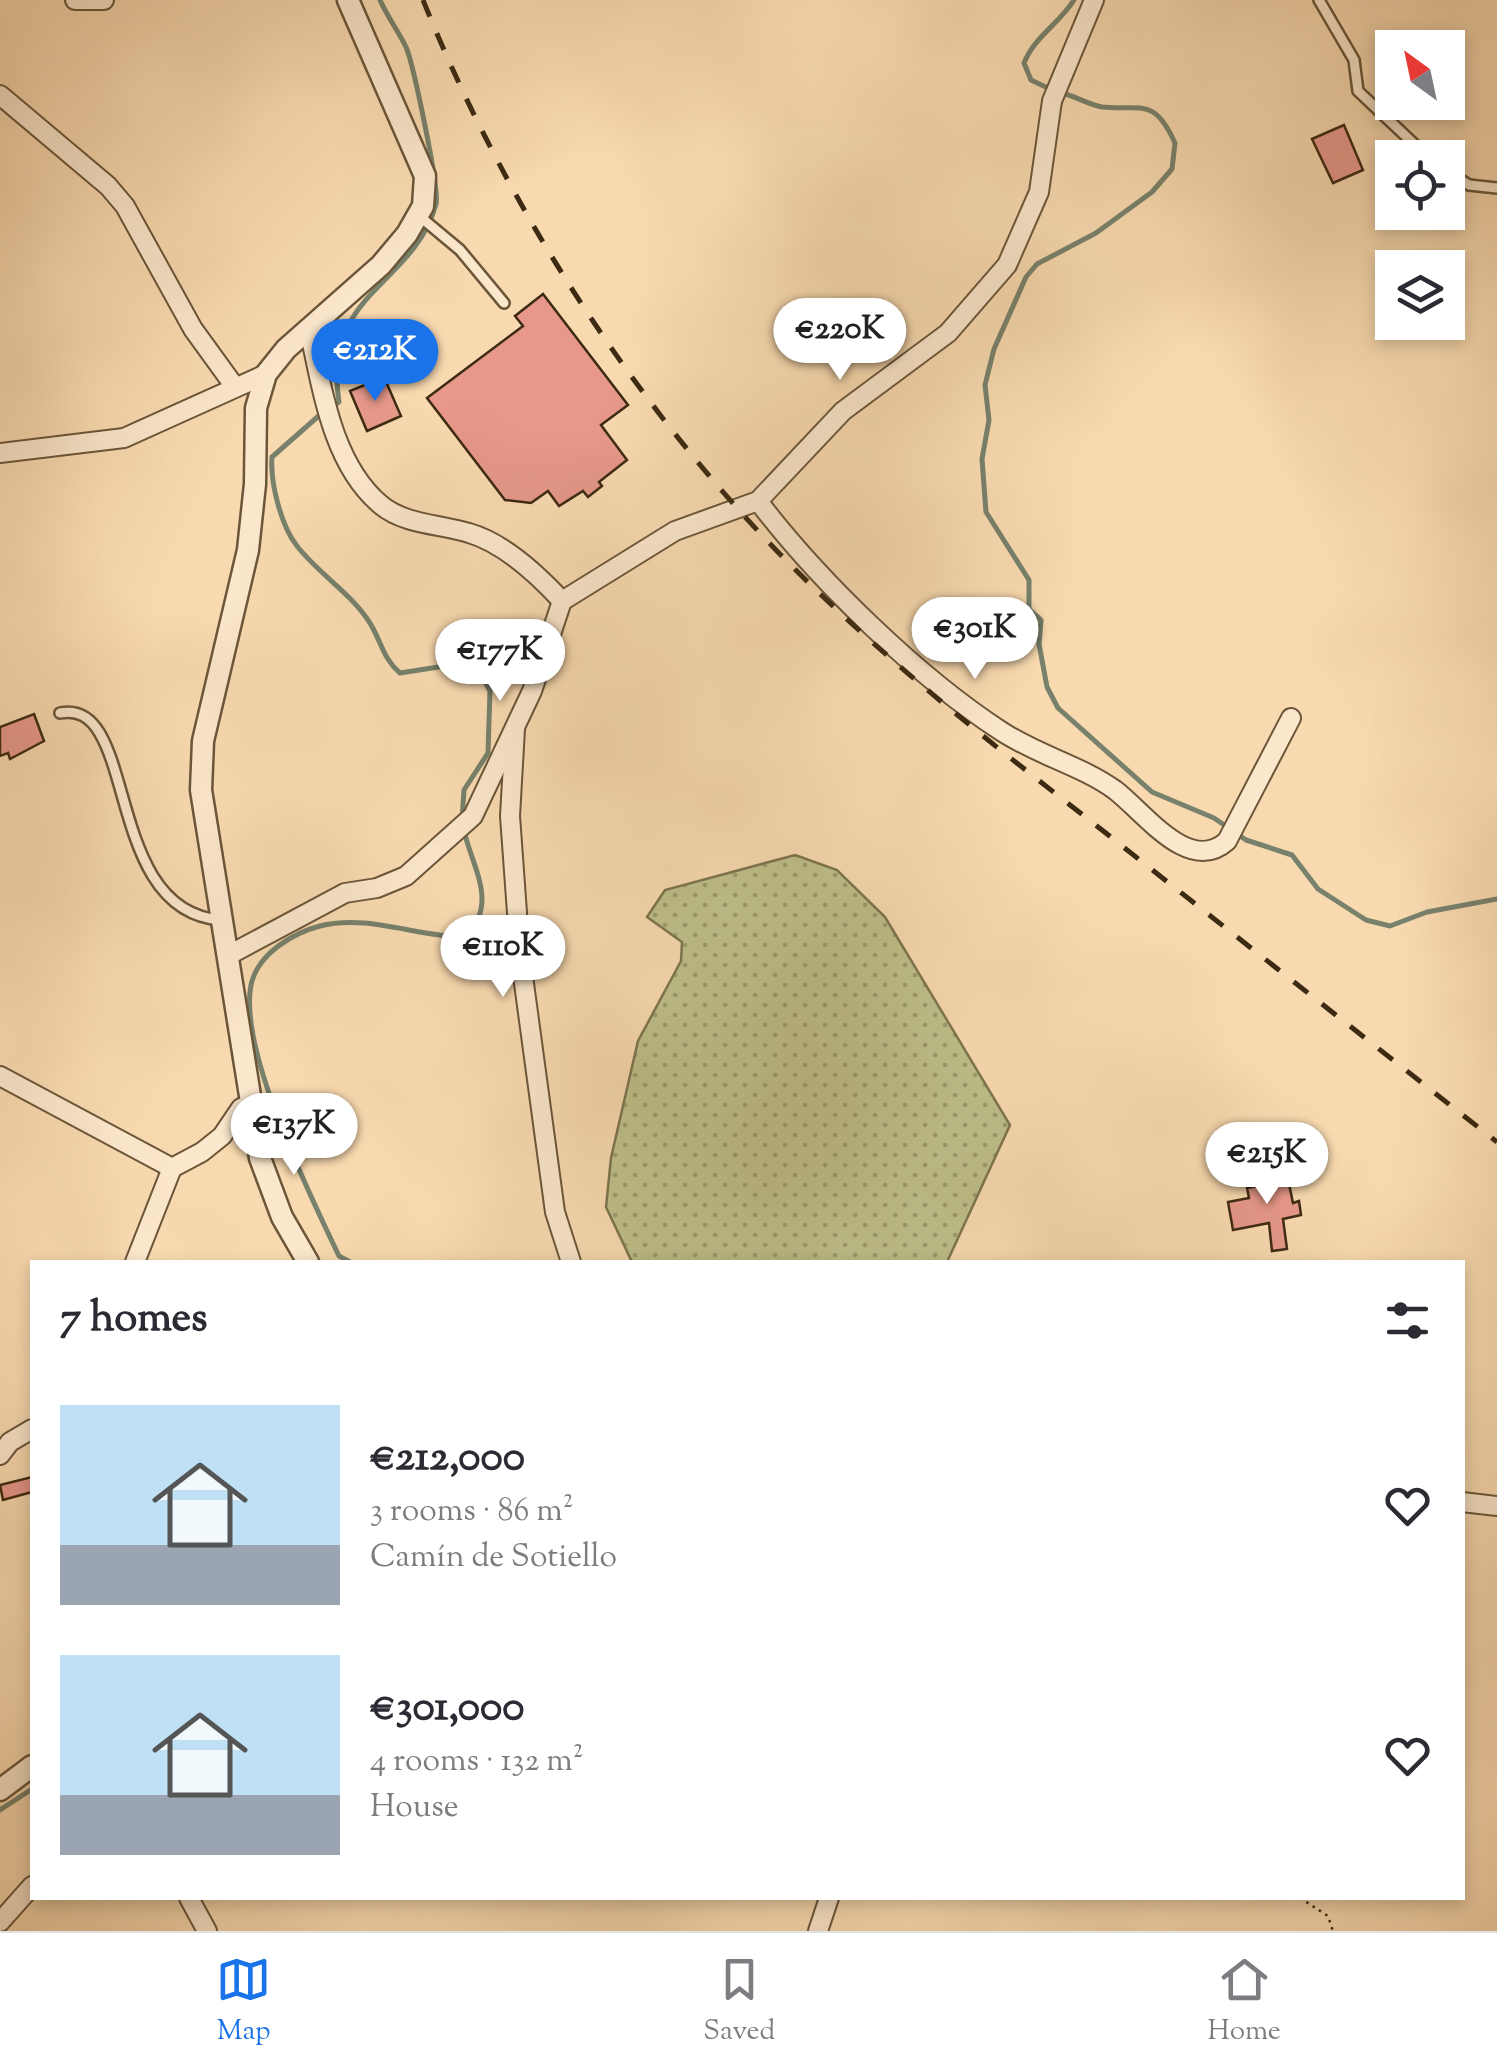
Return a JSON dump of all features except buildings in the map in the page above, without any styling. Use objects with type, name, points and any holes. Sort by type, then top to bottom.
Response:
[{"type":"street","points":[[75,0],[104,0]]},
{"type":"street","points":[[0,453],[124,438],[266,374],[309,329],[381,265],[423,206],[425,176],[348,0]]},
{"type":"street","points":[[227,956],[345,893],[406,876],[445,845],[473,816],[515,729],[555,630],[562,601],[675,531],[758,501],[842,412],[948,332],[1007,265],[1039,192],[1052,101],[1060,76],[1094,0]]},
{"type":"street","points":[[0,95],[108,186],[124,206],[194,329],[235,387]]},
{"type":"street","points":[[309,329],[338,442],[383,507],[406,519],[488,541],[541,578],[562,601]]},
{"type":"street","points":[[266,374],[256,408],[255,484],[248,550],[203,741],[201,790],[260,1158],[282,1217],[307,1260]]},
{"type":"street","points":[[758,501],[841,592],[978,716],[1048,760],[1115,790],[1178,843],[1198,852],[1213,852],[1227,841],[1291,718]]},
{"type":"street","points":[[515,729],[510,816],[520,954],[555,1212],[570,1260]]},
{"type":"street","points":[[0,1076],[172,1168]]},
{"type":"street","points":[[136,1260],[172,1168],[222,1136],[241,1108],[252,1104]]},
{"type":"street","points":[[0,1455],[30,1431]]},
{"type":"street","points":[[1465,1502],[1497,1506]]},
{"type":"street","points":[[0,1790],[30,1768]]},
{"type":"street","points":[[0,1922],[30,1888]]},
{"type":"street","points":[[189,1900],[208,1931]]},
{"type":"street","points":[[818,1931],[828,1900]]},
{"type":"lane","points":[[1319,0],[1354,60],[1358,91],[1410,140]]},
{"type":"lane","points":[[1465,182],[1497,188]]},
{"type":"lane","points":[[418,215],[460,250],[504,303]]},
{"type":"lane","points":[[60,713],[71,711],[91,720],[109,747],[120,794],[164,897],[196,918],[222,920]]},
{"type":"path","points":[[1303,1900],[1328,1916],[1333,1931]]},
{"type":"green space","points":[[795,855],[837,870],[885,917],[1010,1125],[948,1260],[631,1260],[606,1207],[611,1158],[638,1041],[681,961],[682,942],[647,917],[665,890]]},
{"type":"waterway","points":[[332,407],[339,402],[337,365],[344,336],[356,312],[409,254],[425,232],[436,204],[430,152],[406,47],[380,0]]},
{"type":"waterway","points":[[1052,90],[1031,80],[1024,63],[1034,45],[1074,0]]},
{"type":"waterway","points":[[1062,93],[1102,107],[1153,112],[1175,143],[1172,169],[1152,192],[1096,233],[1037,264],[1026,277],[994,349],[985,385],[989,420],[982,459],[986,512],[1029,580],[1029,609],[1041,620],[1039,644],[1047,687],[1058,708],[1152,792],[1214,818],[1246,840],[1292,855],[1318,889],[1366,920],[1390,926],[1427,912],[1497,899]]},
{"type":"waterway","points":[[322,413],[272,457],[282,516],[297,546],[368,620],[389,661],[400,673],[464,663],[481,674],[490,691],[488,753],[464,790],[462,820]]},
{"type":"waterway","points":[[346,1260],[339,1256],[295,1160],[265,1080],[254,1042],[252,981],[270,953],[320,926],[374,924],[465,937],[475,925],[482,899],[464,831]]},
{"type":"waterway","points":[[0,1810],[30,1790]]},
{"type":"railway","points":[[423,0],[485,136],[558,267],[643,392],[778,552],[866,637],[959,716],[1497,1142]]}]
